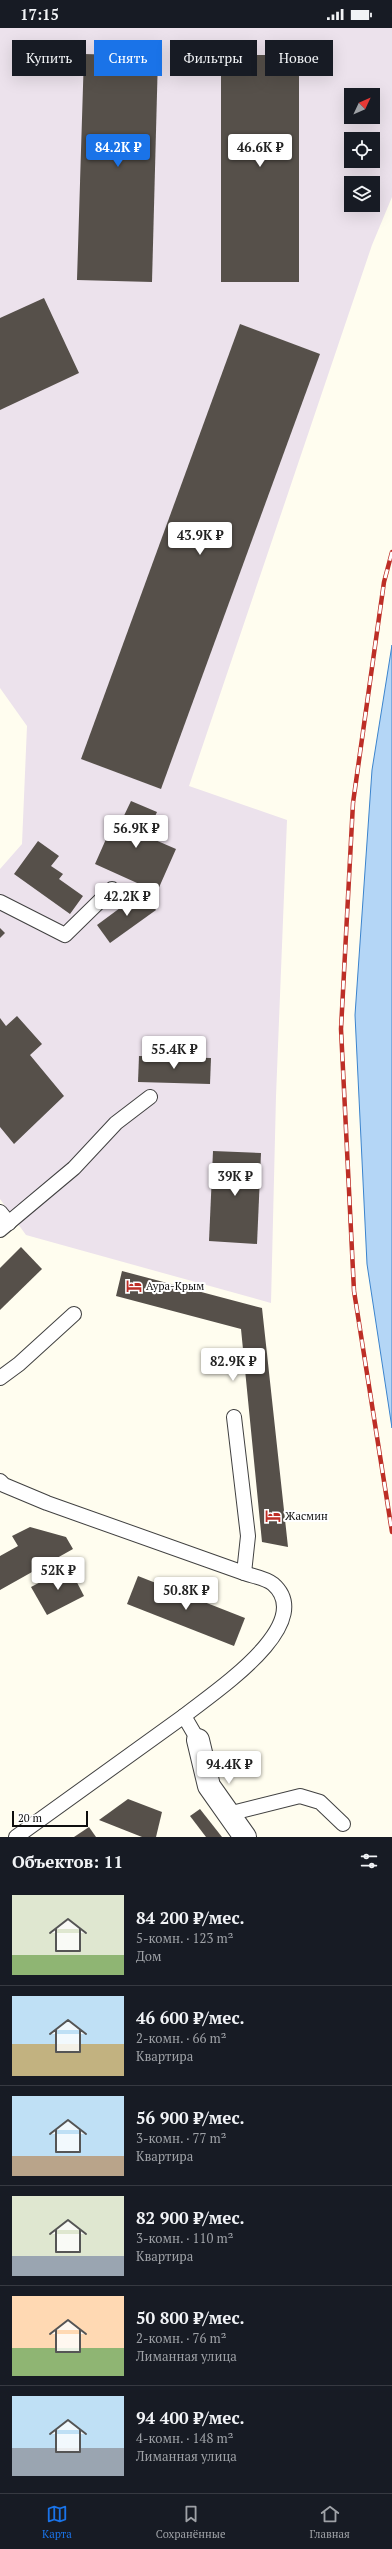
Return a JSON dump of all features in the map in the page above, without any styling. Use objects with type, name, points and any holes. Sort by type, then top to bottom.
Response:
[{"type":"street","points":[[198,1740],[210,1786],[245,1837]]},
{"type":"lane","points":[[0,902],[65,935],[112,889]]},
{"type":"lane","points":[[3,1222],[74,1168],[116,1123],[150,1097]]},
{"type":"lane","points":[[0,1378],[19,1364],[74,1314]]},
{"type":"lane","points":[[234,1417],[248,1536],[244,1573]]},
{"type":"lane","points":[[0,1481],[4,1485],[47,1503],[272,1584],[281,1598],[283,1614],[280,1629],[257,1657],[184,1716],[16,1837]]},
{"type":"lane","points":[[184,1716],[198,1740]]},
{"type":"lane","points":[[228,1814],[300,1796],[320,1802],[343,1824]]},
{"type":"shaded area","points":[[0,28],[392,28],[392,197],[372,245],[189,786],[287,820],[276,1096],[271,1303],[26,1235],[0,1199],[0,869],[22,844],[27,726],[0,688]]},
{"type":"water","points":[[392,645],[392,1428],[367,1264],[355,1015],[372,770]]},
{"type":"building","points":[[86,54],[94,54],[94,76],[157,76],[152,282],[77,280],[83,76],[86,76]]},
{"type":"building","points":[[257,55],[265,55],[265,76],[299,76],[299,282],[221,282],[221,76],[257,76]]},
{"type":"building","points":[[44,298],[79,373],[0,410],[0,318]]},
{"type":"building","points":[[240,324],[320,354],[161,789],[81,759]]},
{"type":"building","points":[[131,801],[157,812],[146,836],[176,849],[157,892],[95,864],[114,821],[120,824]]},
{"type":"building","points":[[38,841],[59,856],[51,866],[63,874],[59,879],[83,896],[70,914],[14,874]]},
{"type":"building","points":[[143,891],[156,910],[110,943],[97,925]]},
{"type":"building","points":[[0,928],[5,933],[0,938]]},
{"type":"building","points":[[17,1016],[42,1044],[30,1055],[64,1096],[14,1144],[0,1127],[0,1018],[6,1026]]},
{"type":"building","points":[[139,1056],[211,1058],[210,1084],[138,1082]]},
{"type":"building","points":[[213,1151],[261,1153],[257,1244],[209,1241]]},
{"type":"building","points":[[21,1247],[42,1269],[0,1310],[0,1268]]},
{"type":"building","points":[[122,1271],[262,1308],[288,1547],[262,1542],[241,1329],[116,1296]]},
{"type":"building","points":[[30,1527],[66,1537],[73,1549],[0,1590],[0,1556],[18,1546],[12,1536]]},
{"type":"building","points":[[69,1567],[84,1596],[47,1615],[31,1587]]},
{"type":"building","points":[[138,1576],[245,1618],[234,1646],[127,1604]]},
{"type":"building","points":[[128,1799],[162,1812],[156,1837],[142,1837],[99,1820]]},
{"type":"building","points":[[200,1809],[222,1837],[206,1837],[190,1816]]},
{"type":"building","points":[[89,1827],[96,1837],[74,1837]]},
{"type":"railway","points":[[392,552],[384,582],[353,803],[341,1029],[354,1291],[392,1532]]},
{"type":"place","name":"Аура-Крым","points":[[134,1286]]},
{"type":"place","name":"Жасмин","points":[[273,1516]]}]
